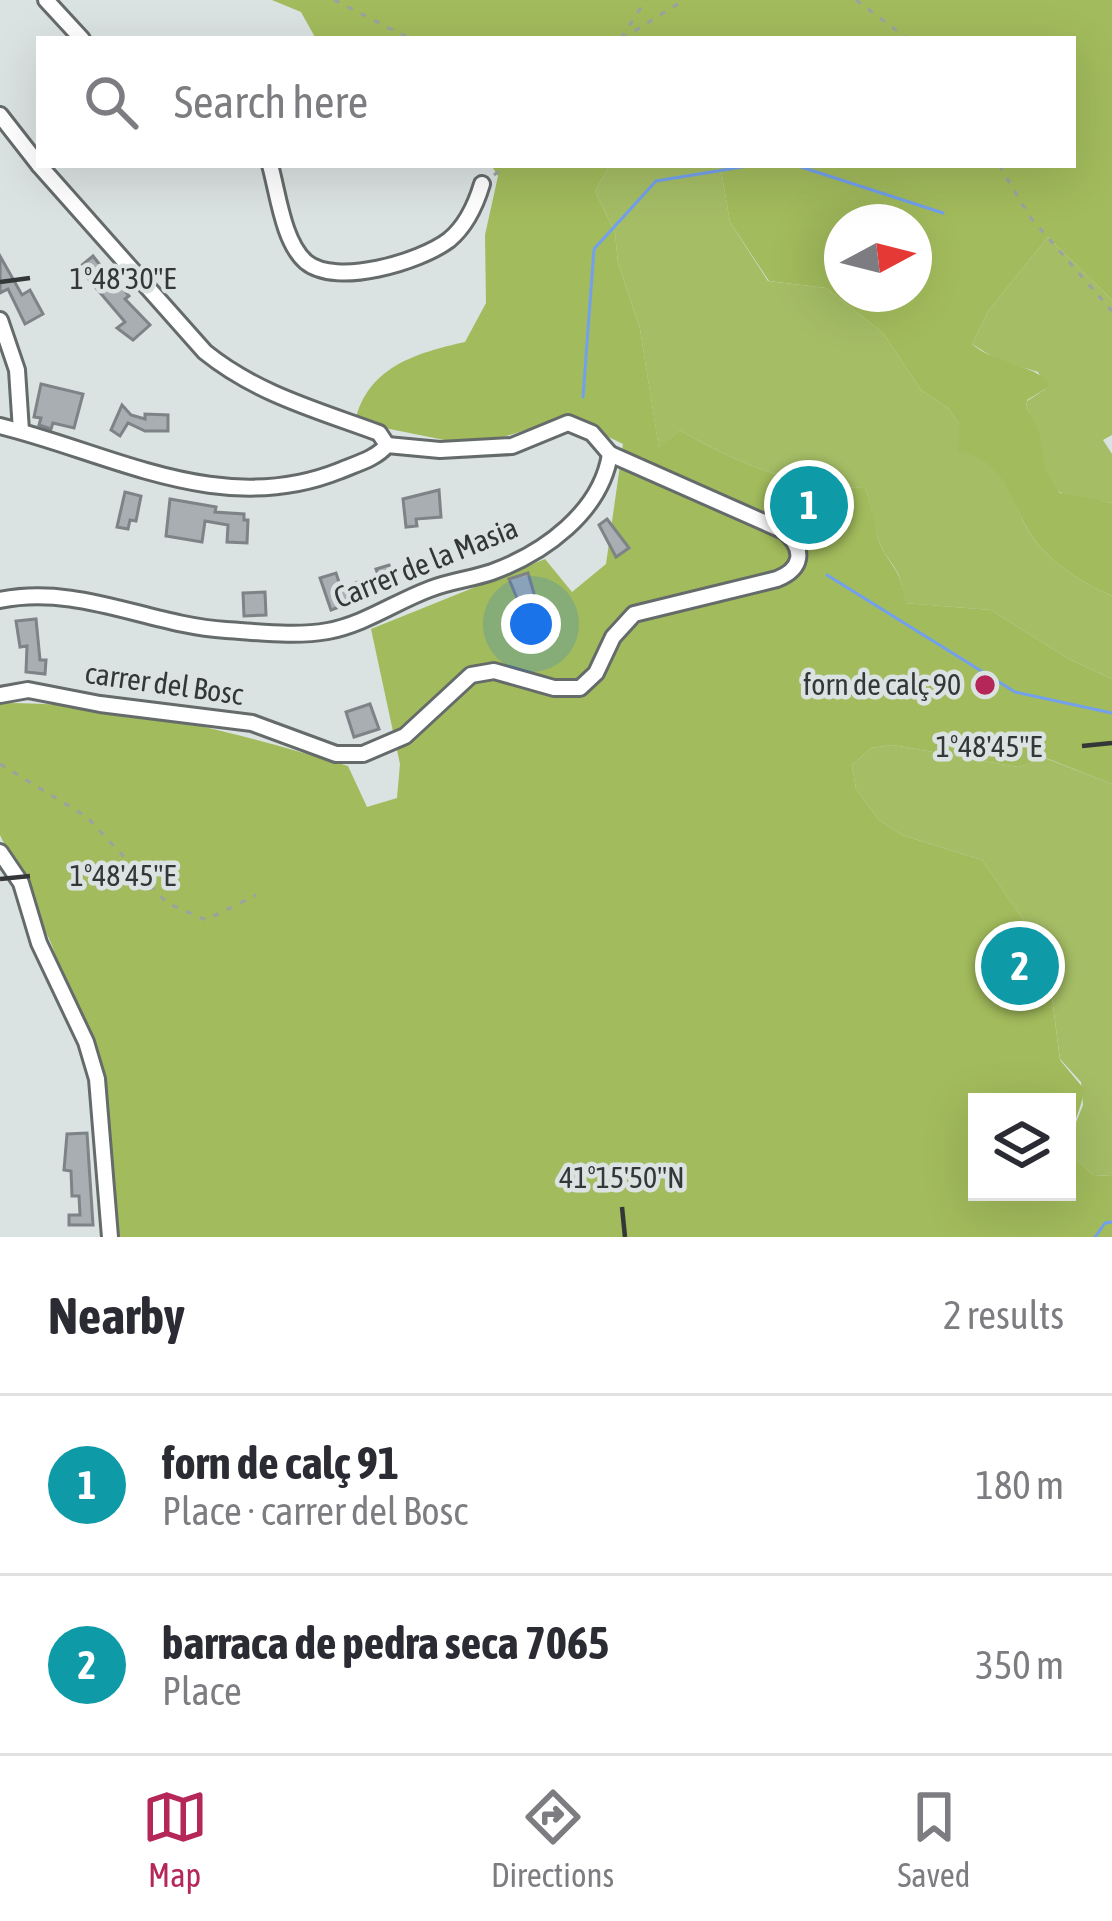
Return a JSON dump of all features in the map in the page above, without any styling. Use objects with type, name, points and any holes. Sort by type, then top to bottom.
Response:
[{"type":"street","points":[[46,0],[79,36]]},
{"type":"street","points":[[0,115],[36,161]]},
{"type":"street","points":[[42,168],[177,324],[236,377],[379,433],[387,445]]},
{"type":"street","points":[[271,168],[293,244],[308,264],[333,274],[399,262],[442,244],[476,206],[482,184]]},
{"type":"street","points":[[0,320],[16,370],[21,431]]},
{"type":"street","points":[[387,445],[440,450],[512,446],[568,423],[592,433],[610,454]]},
{"type":"street","points":[[0,426],[163,478],[222,489],[254,490],[308,481],[359,463],[387,445]]},
{"type":"street","name":"Carrer de la Masia","points":[[0,600],[85,599],[200,628],[308,633],[339,628],[528,556],[587,508],[601,488],[610,454]]},
{"type":"street","name":"carrer del Bosc","points":[[0,695],[28,690],[252,724],[336,754],[363,754],[405,736],[471,675],[494,671],[554,688],[580,688],[596,674],[613,637],[634,614],[792,573],[800,553],[784,531],[610,454]]},
{"type":"street","points":[[0,852],[21,883],[39,943],[73,1011],[97,1078],[110,1237]]},
{"type":"path","points":[[334,0],[405,36]]},
{"type":"path","points":[[623,36],[646,0]]},
{"type":"path","points":[[626,36],[684,0]]},
{"type":"path","points":[[856,0],[904,36]]},
{"type":"path","points":[[482,184],[503,168]]},
{"type":"path","points":[[1001,168],[1030,217],[1112,311]]},
{"type":"path","points":[[0,764],[87,818],[167,903],[206,920],[256,895]]},
{"type":"green space","points":[[272,0],[1112,0],[1112,300],[1048,237],[989,310],[972,344],[1049,382],[1027,400],[1026,408],[1039,432],[1047,471],[1060,493],[1112,503],[1112,596],[1074,575],[1041,548],[1001,477],[977,457],[958,451],[959,424],[948,408],[921,390],[883,333],[856,312],[932,312],[932,204],[824,204],[824,288],[769,281],[730,222],[721,170],[717,168],[1076,168],[1076,36],[314,36],[301,12]]},
{"type":"green space","points":[[493,168],[608,168],[595,191],[615,233],[618,263],[640,329],[659,448],[680,430],[769,472],[816,484],[865,488],[878,538],[900,580],[905,603],[991,610],[1069,659],[1112,679],[1112,784],[1046,758],[1018,767],[893,745],[871,748],[852,765],[856,789],[879,820],[902,835],[982,860],[1023,919],[1051,990],[1060,1060],[1084,1089],[1076,1121],[1076,1093],[968,1093],[968,1201],[1076,1201],[1076,1159],[1093,1175],[1112,1176],[1112,1237],[114,1237],[100,1078],[51,943],[0,835],[0,703],[133,713],[219,730],[348,766],[367,807],[397,798],[400,764],[371,629],[545,559],[572,592],[606,564],[623,444],[567,417],[474,446],[355,422],[361,403],[382,375],[429,351],[465,342],[486,303],[485,235],[498,176]]},
{"type":"green space","points":[[608,168],[721,170],[730,222],[768,281],[824,288],[824,312],[856,312],[883,333],[921,390],[948,408],[959,424],[959,450],[979,457],[1003,477],[1041,548],[1074,575],[1112,596],[1112,679],[1069,659],[991,610],[904,603],[897,572],[876,532],[865,488],[816,484],[769,472],[680,430],[659,449],[640,329],[618,263],[615,233],[595,191]]},
{"type":"green space","points":[[1048,237],[1112,300],[1112,435],[1103,440],[1112,454],[1112,503],[1074,498],[1054,488],[1026,408],[1027,401],[1047,388],[1038,372],[996,359],[972,344],[989,310]]},
{"type":"green space","points":[[893,745],[1018,767],[1045,758],[1112,784],[1112,1176],[1093,1175],[1076,1159],[1081,1082],[1060,1059],[1051,990],[1023,919],[982,860],[902,835],[879,820],[856,789],[852,765],[871,748]]},
{"type":"building","points":[[0,256],[22,295],[30,290],[43,314],[25,324],[8,289],[0,293]]},
{"type":"building","points":[[93,256],[150,325],[133,340],[117,328],[125,322],[86,276],[82,265]]},
{"type":"building","points":[[41,384],[83,394],[74,428],[39,425],[41,418],[34,417]]},
{"type":"building","points":[[122,405],[131,415],[145,419],[145,414],[168,415],[168,431],[145,431],[128,423],[120,436],[111,430]]},
{"type":"building","points":[[439,490],[441,517],[416,519],[417,526],[406,527],[403,499]]},
{"type":"building","points":[[125,492],[141,496],[136,521],[130,520],[128,529],[117,527]]},
{"type":"building","points":[[170,499],[216,507],[215,512],[244,514],[247,543],[227,542],[228,525],[205,521],[202,542],[166,536]]},
{"type":"building","points":[[607,519],[629,548],[616,557],[599,525]]},
{"type":"building","points":[[389,565],[396,586],[331,610],[320,578],[336,573],[341,588],[378,575],[376,569]]},
{"type":"building","points":[[528,573],[539,611],[524,615],[509,579]]},
{"type":"building","points":[[265,592],[266,615],[244,616],[243,593]]},
{"type":"building","points":[[36,619],[45,674],[26,672],[27,646],[20,647],[16,621]]},
{"type":"building","points":[[370,704],[379,729],[354,737],[346,712]]},
{"type":"building","points":[[87,1133],[93,1225],[69,1225],[69,1215],[80,1215],[79,1196],[72,1196],[71,1171],[64,1170],[67,1134]]},
{"type":"waterway","points":[[583,397],[594,249],[656,181],[736,168]]},
{"type":"waterway","points":[[804,168],[943,213]]},
{"type":"waterway","points":[[827,575],[1015,692],[1112,713]]},
{"type":"waterway","points":[[1095,1237],[1105,1223],[1112,1222]]},
{"type":"place","name":"forn de calç 91","points":[[809,505]]},
{"type":"place","name":"forn de calç 90","points":[[985,685]]},
{"type":"place","name":"barraca de pedra seca 7065","points":[[1020,966]]}]
